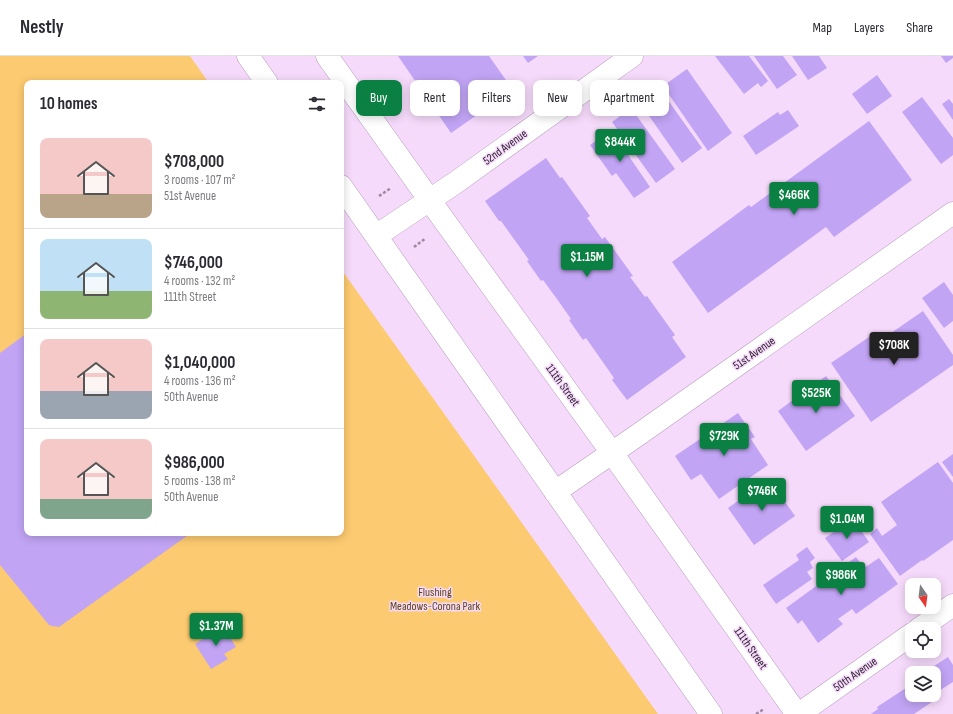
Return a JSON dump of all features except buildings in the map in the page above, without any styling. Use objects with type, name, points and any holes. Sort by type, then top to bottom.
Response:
[{"type":"street","points":[[248,56],[265,80]]},
{"type":"street","name":"111th Street","points":[[327,56],[798,714]]},
{"type":"street","name":"52nd Avenue","points":[[376,236],[430,201],[632,56]]},
{"type":"street","points":[[344,190],[711,714]]},
{"type":"street","name":"51st Avenue","points":[[555,492],[953,213]]},
{"type":"street","points":[[929,622],[953,605]]},
{"type":"street","name":"50th Avenue","points":[[798,714],[905,639]]},
{"type":"path","points":[[378,196],[392,187]]},
{"type":"path","points":[[410,250],[428,238]]},
{"type":"green space","name":"Flushing Meadows-Corona Park","points":[[0,56],[190,56],[207,80],[24,80],[24,536],[344,536],[344,273],[658,714],[0,714]]}]
